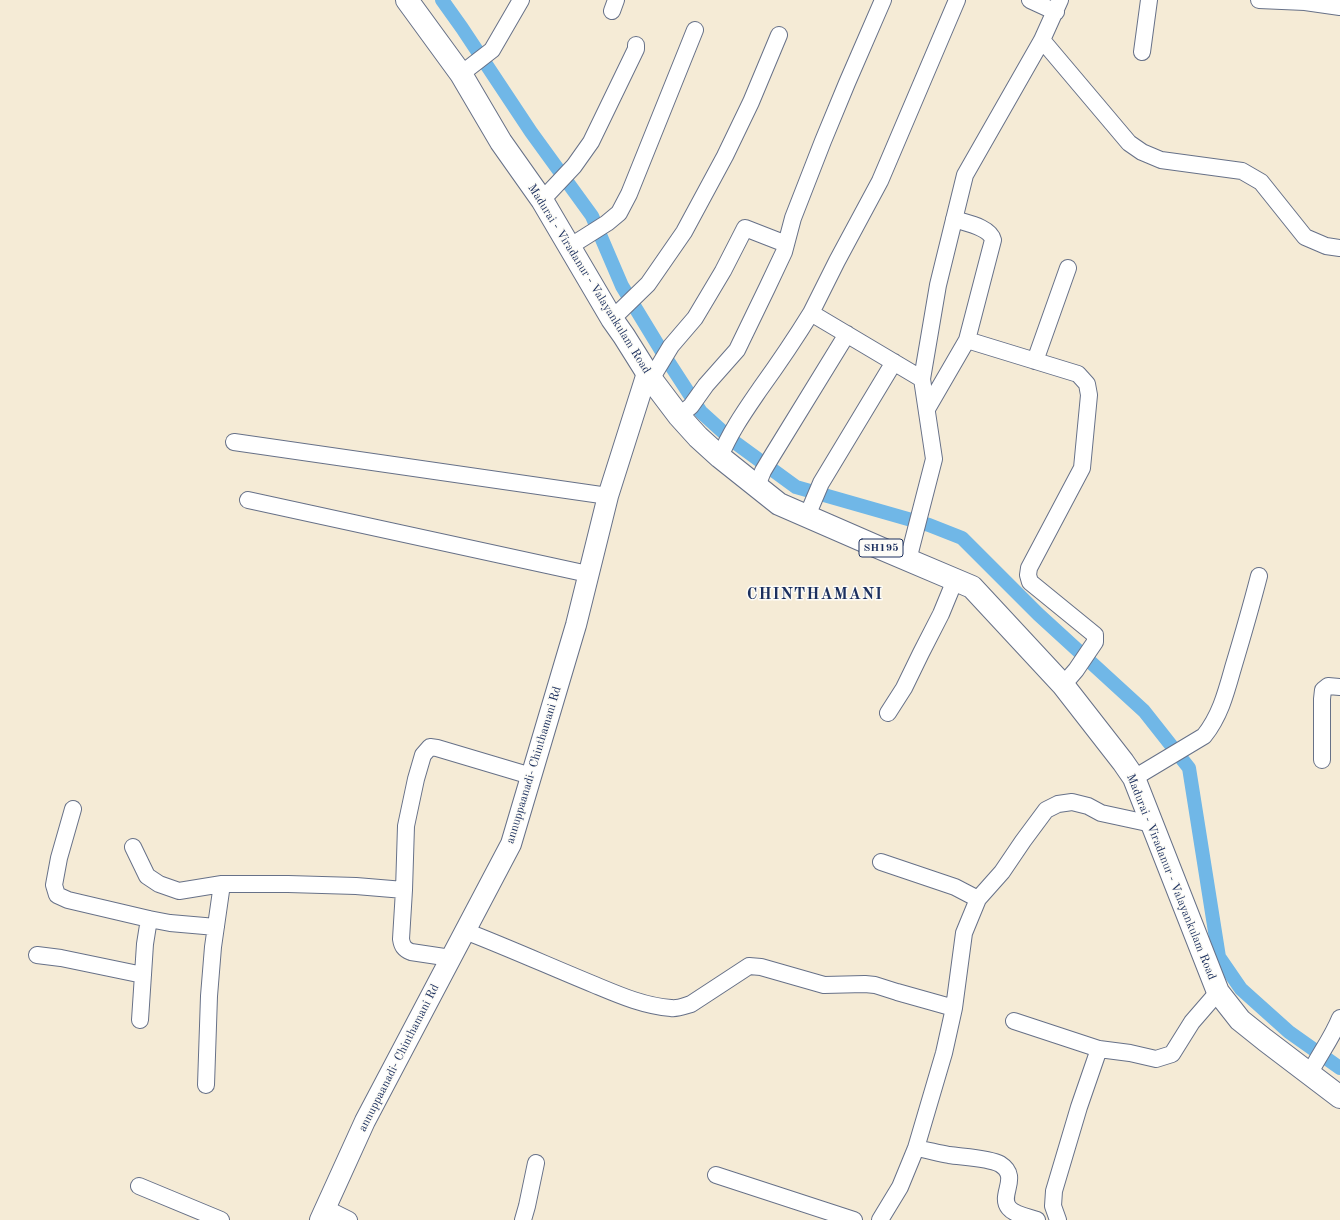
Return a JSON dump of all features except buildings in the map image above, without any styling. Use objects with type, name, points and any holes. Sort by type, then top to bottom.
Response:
[{"type":"main road","name":"Madurai - Viradanur - Valayankulam Road","points":[[407,0],[461,74],[501,142],[549,192],[569,247],[616,315],[624,336],[685,411],[698,437],[722,451],[760,479],[779,504],[810,508],[908,560],[972,587],[1069,678],[1123,762],[1141,774],[1152,824],[1218,992],[1240,1020],[1265,1040],[1314,1066],[1340,1097]]},
{"type":"street","points":[[461,74],[492,50],[521,0]]},
{"type":"street","points":[[685,411],[737,350],[767,288],[784,252],[798,204],[847,82],[883,0]]},
{"type":"street","points":[[722,451],[736,423],[797,336],[811,313],[880,181],[956,0]]},
{"type":"street","points":[[908,560],[934,459],[922,379],[938,285],[965,175],[1042,40],[1058,6],[1030,0]]},
{"type":"street","points":[[1142,52],[1150,0]]},
{"type":"street","points":[[1259,0],[1305,2],[1340,6]]},
{"type":"street","points":[[569,247],[608,223],[619,213],[629,194],[695,30]]},
{"type":"street","points":[[616,315],[648,284],[684,232],[725,156],[751,102],[780,35]]},
{"type":"street","points":[[1042,40],[1129,143],[1142,152],[1161,160],[1242,171],[1261,182],[1305,237],[1326,246],[1340,248]]},
{"type":"street","points":[[549,192],[574,166],[591,142],[636,49],[636,45]]},
{"type":"street","points":[[927,409],[967,340],[993,240],[992,235],[986,230],[954,219]]},
{"type":"street","points":[[653,372],[671,346],[696,318],[745,228],[786,244]]},
{"type":"street","points":[[1035,361],[1068,268]]},
{"type":"street","points":[[811,313],[922,379]]},
{"type":"street","points":[[760,479],[772,456],[847,334]]},
{"type":"street","points":[[967,340],[1078,374],[1087,384],[1089,395],[1082,468],[1028,568],[1030,582],[1095,635],[1095,642],[1069,678]]},
{"type":"street","points":[[810,508],[821,483],[894,362]]},
{"type":"street","name":"annuppaanadi- Chinthamani Rd","points":[[322,1214],[365,1122],[510,844],[576,625],[608,496],[653,372]]},
{"type":"street","points":[[234,442],[608,496]]},
{"type":"street","points":[[248,500],[588,574]]},
{"type":"street","points":[[1141,774],[1204,736],[1212,727],[1219,713],[1243,636],[1259,576]]},
{"type":"street","points":[[888,714],[904,688],[920,653],[941,614],[955,580]]},
{"type":"street","points":[[1322,760],[1323,690],[1328,686],[1340,687]]},
{"type":"street","points":[[451,958],[405,950],[401,939],[406,826],[416,779],[423,755],[430,748],[437,748],[531,776]]},
{"type":"street","points":[[880,1220],[900,1187],[916,1148],[944,1053],[954,1008],[964,933],[978,899],[1002,872],[1046,810],[1058,804],[1072,802],[1088,806],[1102,814],[1152,824]]},
{"type":"street","points":[[73,809],[59,858],[54,885],[57,895],[68,900],[149,920],[216,927]]},
{"type":"street","points":[[133,847],[147,876],[159,884],[179,891],[222,884],[296,884],[356,886],[404,890]]},
{"type":"street","points":[[882,862],[955,887],[978,899]]},
{"type":"street","points":[[206,1086],[212,947],[222,884]]},
{"type":"street","points":[[140,1020],[145,944],[149,920]]},
{"type":"street","points":[[465,931],[637,1002],[671,1008],[681,1008],[691,1004],[749,966],[762,967],[824,985],[875,985],[954,1008]]},
{"type":"street","points":[[37,955],[62,958],[143,975]]},
{"type":"street","points":[[1014,1021],[1099,1049],[1130,1053],[1156,1059],[1172,1054],[1192,1022],[1218,992]]},
{"type":"street","points":[[1314,1066],[1336,1031]]},
{"type":"street","points":[[1058,1220],[1053,1206],[1054,1191],[1079,1107],[1099,1049]]},
{"type":"street","points":[[916,1148],[981,1159],[1000,1164],[1008,1173],[1010,1181],[1006,1200],[1009,1208],[1016,1213],[1037,1220]]},
{"type":"street","points":[[523,1220],[528,1206],[536,1163]]},
{"type":"street","points":[[716,1174],[854,1220]]},
{"type":"street","points":[[139,1186],[221,1220]]},
{"type":"street","points":[[322,1214],[349,1220]]},
{"type":"waterway","points":[[442,0],[531,132],[592,216],[622,286],[701,412],[733,441],[796,487],[929,525],[962,538],[1038,614],[1144,711],[1189,768],[1219,957],[1241,989],[1289,1032],[1340,1068]]},
{"type":"district","name":"CHINTHAMANI","points":[[815,595]]}]
